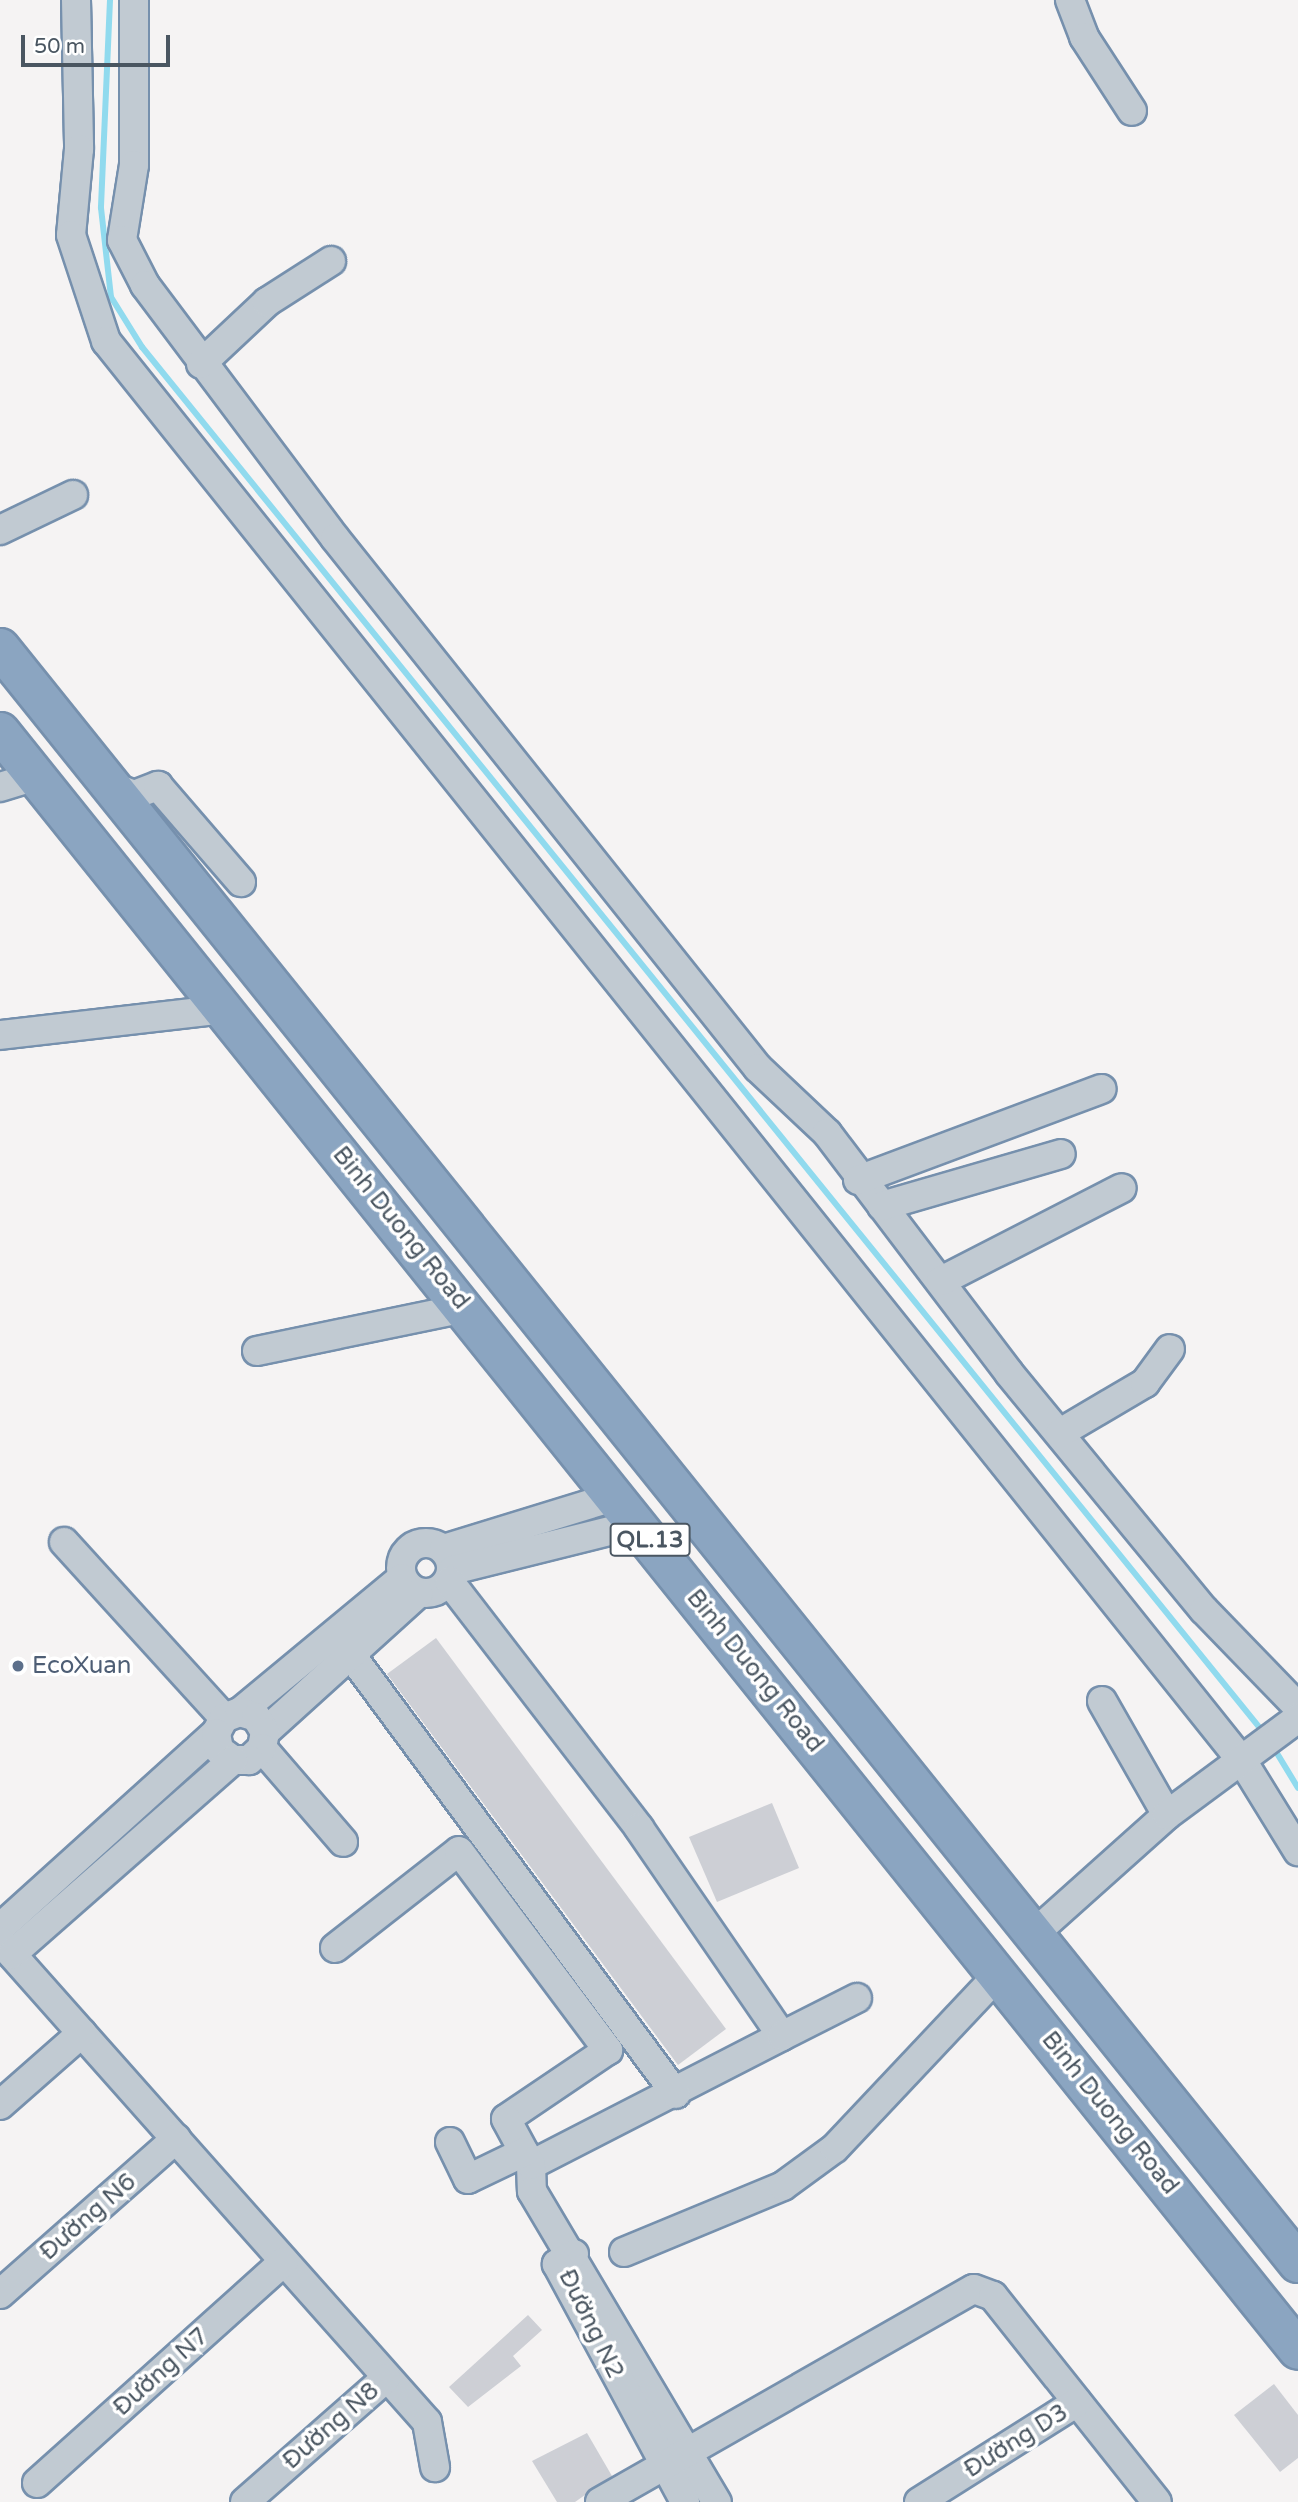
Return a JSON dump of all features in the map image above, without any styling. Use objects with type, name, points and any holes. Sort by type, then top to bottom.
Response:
[{"type":"highway","name":"Binh Duong Road","points":[[0,648],[1298,2263]]},
{"type":"highway","name":"Binh Duong Road","points":[[0,732],[17,781],[226,1010],[1298,2350]]},
{"type":"highway","points":[[626,1510],[667,1477]]},
{"type":"highway","points":[[999,1974],[1035,1933]]},
{"type":"street","points":[[76,0],[79,149],[71,235],[106,341],[1242,1762],[1298,1851]]},
{"type":"street","points":[[134,0],[134,165],[122,240],[145,285],[201,364],[758,1068],[827,1133],[858,1180],[882,1206],[1060,1433],[1204,1610],[1295,1716],[1242,1762],[1167,1815],[1035,1933]]},
{"type":"street","points":[[1070,0],[1084,37],[1132,111]]},
{"type":"street","points":[[201,364],[267,302],[331,261]]},
{"type":"street","points":[[0,530],[73,495]]},
{"type":"street","points":[[111,786],[134,795],[158,786],[241,882]]},
{"type":"street","points":[[0,1035],[226,1010]]},
{"type":"street","points":[[858,1180],[1102,1089]]},
{"type":"street","points":[[882,1206],[1062,1154]]},
{"type":"street","points":[[941,1281],[1122,1188]]},
{"type":"street","points":[[257,1350],[464,1308]]},
{"type":"street","points":[[1060,1433],[1145,1383],[1170,1349]]},
{"type":"street","points":[[0,1928],[227,1721],[411,1586],[436,1592],[449,1566],[626,1510]]},
{"type":"street","points":[[64,1542],[227,1721]]},
{"type":"street","points":[[227,1721],[219,1749],[233,1760],[250,1760],[264,1740],[351,1655],[411,1586],[406,1551],[431,1542],[639,1828],[782,2036]]},
{"type":"street","points":[[351,1655],[676,2094]]},
{"type":"street","points":[[1102,1701],[1167,1815]]},
{"type":"street","points":[[227,1721],[256,1717],[264,1740],[343,1842]]},
{"type":"street","points":[[233,1760],[6,1947],[427,2421],[435,2467]]},
{"type":"street","name":"Đường N2","points":[[335,1948],[459,1851],[608,2050],[506,2119],[527,2159],[532,2191],[574,2254],[675,2460],[685,2502]]},
{"type":"street","points":[[624,2252],[783,2186],[835,2148],[999,1974]]},
{"type":"street","points":[[450,2142],[468,2179],[527,2159],[676,2094],[857,1998]]},
{"type":"street","points":[[0,2105],[82,2033]]},
{"type":"street","name":"Đường N6","points":[[0,2294],[176,2139]]},
{"type":"street","name":"Đường N7","points":[[37,2483],[284,2261]]},
{"type":"street","points":[[600,2502],[974,2289],[993,2296],[1157,2502]]},
{"type":"street","name":"Đường N8","points":[[245,2502],[386,2378]]},
{"type":"street","name":"Đường D3","points":[[919,2502],[1077,2402]]},
{"type":"street","name":"Đường N2","points":[[675,2460],[717,2502]]},
{"type":"building","points":[[436,1638],[726,2029],[678,2065],[387,1674]]},
{"type":"building","points":[[772,1803],[799,1868],[717,1902],[689,1837]]},
{"type":"building","points":[[528,2315],[542,2330],[513,2356],[521,2366],[468,2407],[449,2387]]},
{"type":"building","points":[[1274,2384],[1298,2415],[1298,2458],[1280,2472],[1234,2415]]},
{"type":"building","points":[[587,2433],[612,2476],[575,2502],[557,2502],[532,2461]]},
{"type":"waterway","points":[[110,0],[101,208],[111,297],[142,347],[1264,1733]]},
{"type":"waterway","points":[[1272,1745],[1298,1788]]},
{"type":"place","name":"EcoXuan","points":[[18,1666]]}]
